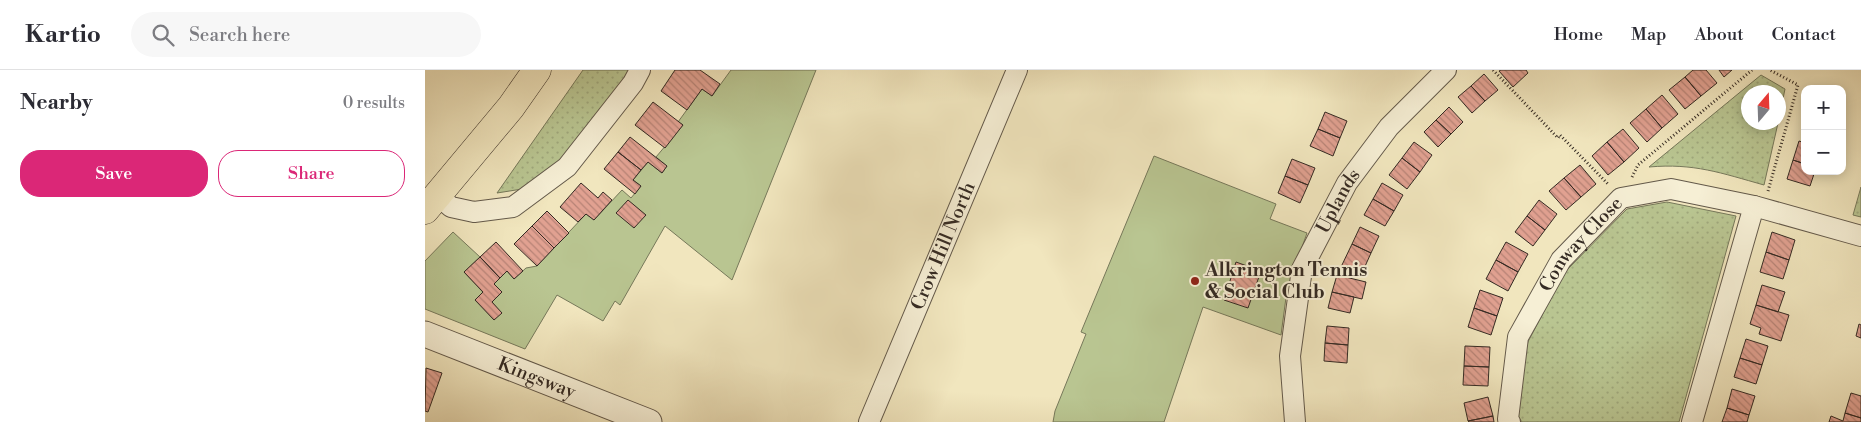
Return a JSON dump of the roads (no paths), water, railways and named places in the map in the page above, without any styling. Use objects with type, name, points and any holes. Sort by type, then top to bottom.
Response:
[{"type":"main road","points":[[431,202],[511,108],[537,70]]},
{"type":"street","points":[[431,202],[469,211],[513,207],[567,167],[633,83],[640,70]]},
{"type":"street","name":"Crow Hill North","points":[[869,422],[1017,70]]},
{"type":"street","name":"Uplands","points":[[1295,422],[1290,356],[1302,269],[1347,182],[1389,128],[1446,70]]},
{"type":"street","name":"Conway Close","points":[[1510,422],[1508,419],[1518,337],[1561,260],[1621,198],[1671,189],[1754,206],[1861,236]]},
{"type":"street","points":[[1692,422],[1754,206]]},
{"type":"street","name":"Kingsway","points":[[425,334],[649,422]]},
{"type":"place","name":"Alkrington Tennis & Social Club","points":[[1195,281]]}]
